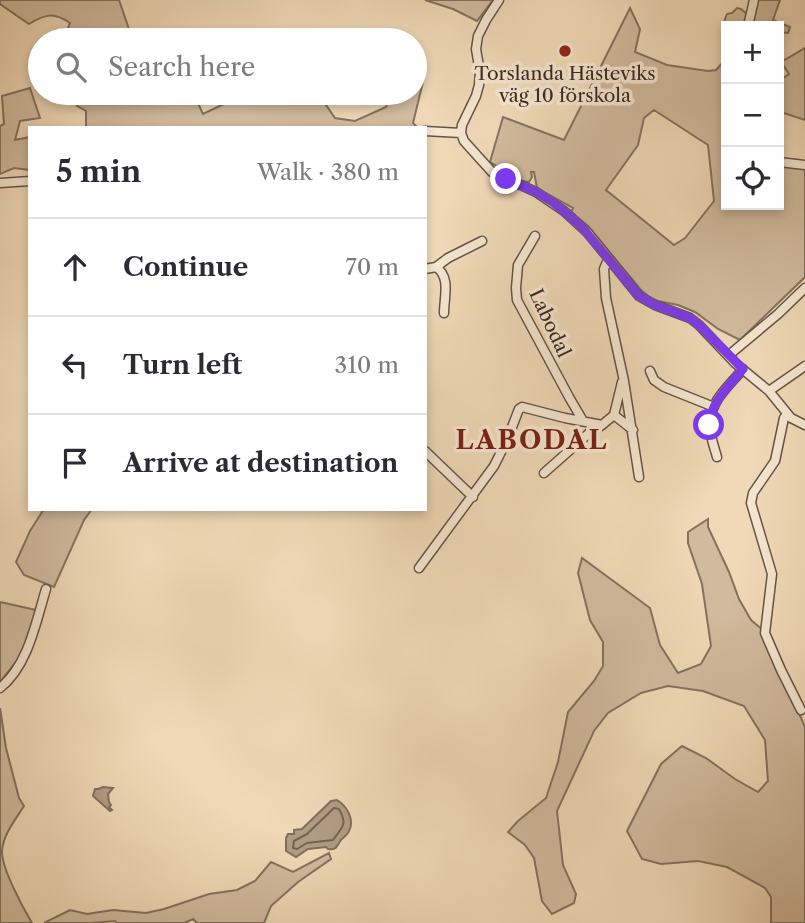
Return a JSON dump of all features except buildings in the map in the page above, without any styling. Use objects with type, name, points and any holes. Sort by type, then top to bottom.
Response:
[{"type":"street","points":[[499,0],[478,36],[476,49],[479,85],[462,125],[464,141],[487,168],[498,176],[554,203],[580,225],[639,296],[690,318],[769,391],[791,418],[805,425]]},
{"type":"street","points":[[749,21],[754,0]]},
{"type":"street","points":[[427,131],[461,133]]},
{"type":"street","points":[[784,163],[805,165]]},
{"type":"street","points":[[0,183],[28,181]]},
{"type":"street","name":"Labodal","points":[[536,236],[518,265],[517,300],[583,421]]},
{"type":"street","points":[[427,269],[436,267],[482,242]]},
{"type":"street","points":[[609,260],[604,269],[605,290],[624,381],[639,477]]},
{"type":"street","points":[[436,267],[445,276],[444,313]]},
{"type":"street","points":[[729,355],[805,288]]},
{"type":"street","points":[[769,391],[805,366]]},
{"type":"street","points":[[716,457],[709,425],[714,407],[743,369]]},
{"type":"street","points":[[650,371],[654,380],[664,387],[714,407]]},
{"type":"street","points":[[544,473],[614,415],[624,381]]},
{"type":"street","points":[[419,568],[501,453],[519,409],[522,407],[602,425]]},
{"type":"street","points":[[787,414],[775,460],[753,493],[751,503],[772,574],[765,633],[801,710]]},
{"type":"street","points":[[614,415],[632,430]]},
{"type":"street","points":[[427,453],[472,497]]},
{"type":"street","points":[[0,688],[7,683],[24,654],[46,589]]},
{"type":"shaded area","points":[[0,0],[119,0],[129,28],[68,28],[70,23],[50,16],[29,24],[0,4]]},
{"type":"shaded area","points":[[425,0],[493,0],[477,21],[453,9]]},
{"type":"shaded area","points":[[757,0],[780,0],[773,20],[775,21],[724,21],[727,14],[737,8],[753,19]]},
{"type":"shaded area","points":[[630,8],[640,29],[635,52],[667,65],[708,71],[716,70],[721,64],[721,210],[784,210],[784,159],[805,161],[805,277],[740,340],[718,329],[695,312],[653,300],[641,290],[588,226],[571,212],[573,208],[537,188],[534,172],[531,172],[529,182],[522,181],[490,162],[503,117],[564,140]],"holes":[[[654,110],[708,145],[714,201],[685,238],[674,245],[606,190],[638,145],[644,118]]]},
{"type":"shaded area","points":[[784,25],[790,27],[788,33],[784,33]]},
{"type":"shaded area","points":[[805,48],[805,120],[784,113],[784,78],[789,74],[784,66],[784,60]]},
{"type":"shaded area","points":[[28,89],[28,105],[36,105],[40,118],[20,121],[15,140],[28,137],[28,170],[14,168],[0,174],[0,126],[4,124],[2,96]]},
{"type":"shaded area","points":[[199,105],[203,114],[222,105],[326,105],[335,118],[355,121],[386,107],[417,105],[413,123],[416,126],[86,126],[86,111],[77,106]]},
{"type":"shaded area","points":[[43,511],[91,511],[54,587],[24,575],[16,562]]},
{"type":"shaded area","points":[[708,519],[708,527],[739,599],[751,620],[763,630],[805,727],[805,923],[771,923],[771,897],[765,888],[727,867],[698,861],[661,864],[642,859],[627,831],[661,764],[682,746],[706,758],[758,792],[768,781],[765,740],[744,706],[703,691],[668,686],[641,693],[608,713],[594,731],[557,811],[563,865],[576,894],[574,903],[552,914],[542,901],[534,858],[525,845],[508,832],[546,798],[558,762],[568,712],[603,666],[603,642],[590,620],[578,573],[582,558],[650,608],[660,645],[678,673],[701,664],[711,646],[702,584],[688,543],[688,532]]},
{"type":"shaded area","points":[[0,602],[36,610],[18,659],[0,682]]},
{"type":"shaded area","points":[[0,708],[6,748],[19,798],[24,806],[5,839],[3,858],[13,887],[32,923],[0,923]]},
{"type":"shaded area","points":[[329,853],[331,859],[298,882],[271,906],[264,923],[197,923],[193,919],[184,923],[44,923],[70,910],[87,914],[113,910],[146,913],[164,909],[209,894],[237,890],[255,881],[271,862],[293,872]]},
{"type":"water","points":[[113,788],[108,794],[111,805],[109,807],[112,810],[110,811],[93,796],[95,789]]},
{"type":"water","points":[[337,800],[347,810],[351,827],[336,848],[308,849],[296,857],[286,851],[288,834],[302,829],[331,801]]},
{"type":"place","name":"Torslanda Hästeviks väg 10 förskola","points":[[565,51]]},
{"type":"district","name":"LABODAL","points":[[532,440]]},
{"type":"route","points":[[506,179],[554,203],[580,225],[639,296],[690,318],[743,369],[717,400],[709,425]]}]
